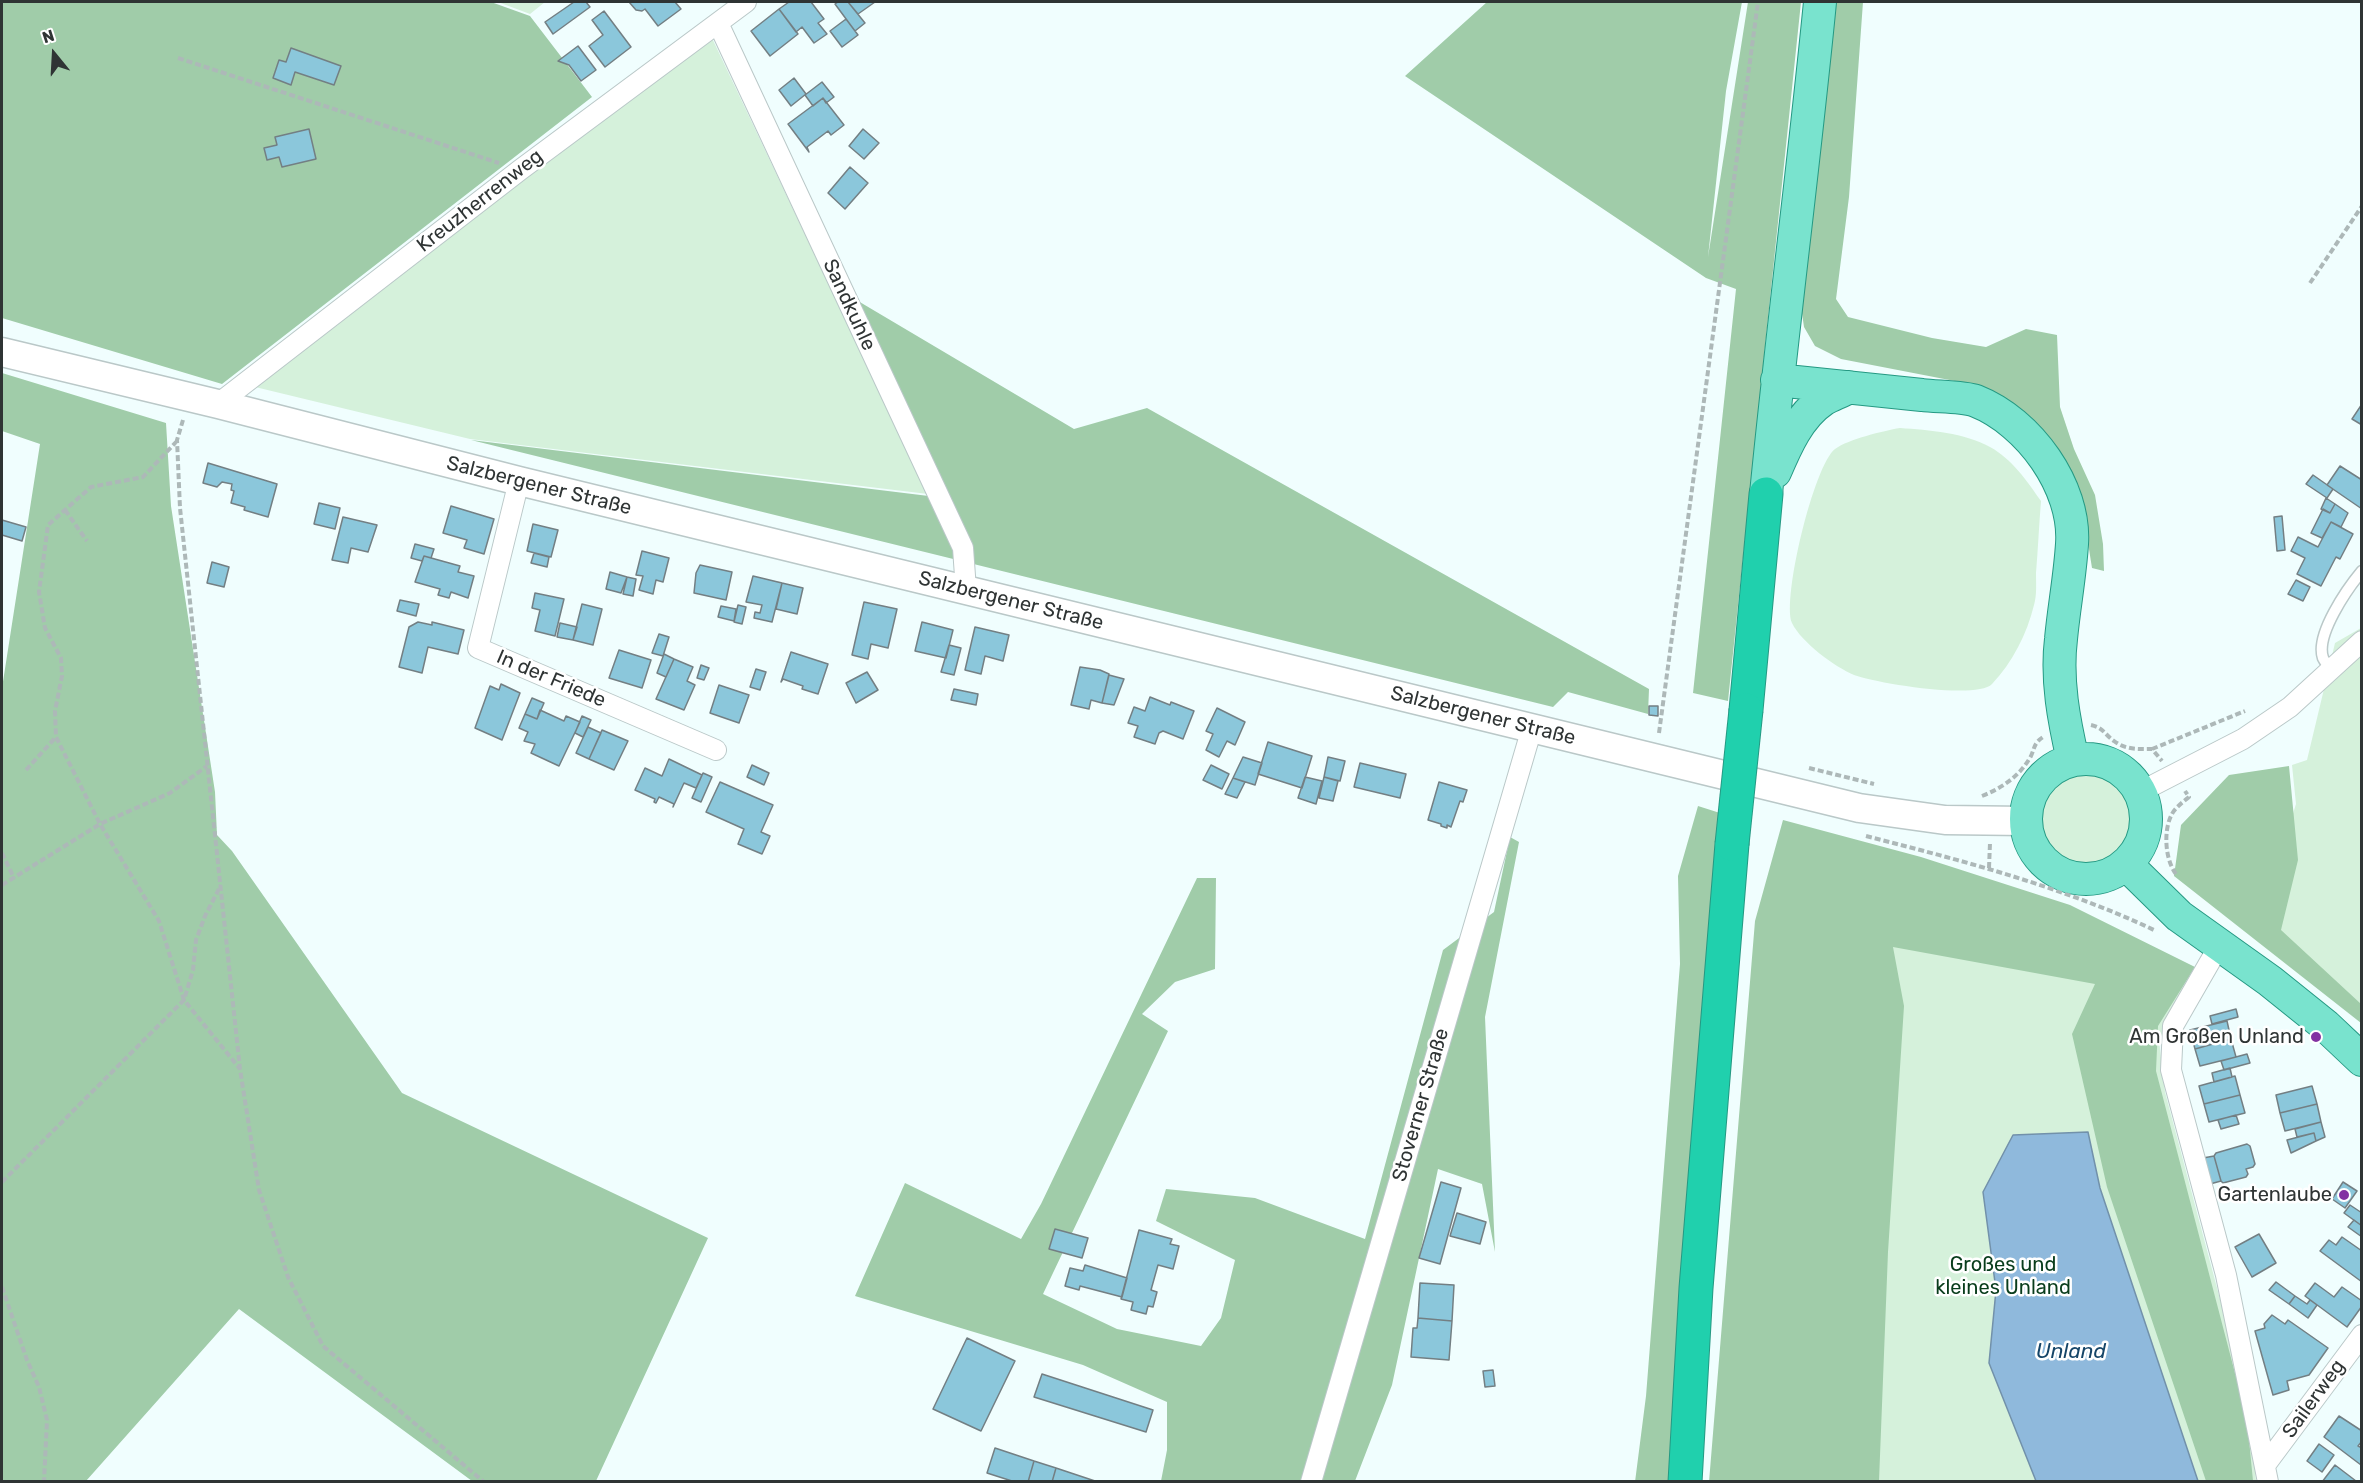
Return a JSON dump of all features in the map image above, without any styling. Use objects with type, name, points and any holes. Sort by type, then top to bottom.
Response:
[{"type":"highway","points":[[1685,1482],[1697,1266],[1732,844],[1766,494]]},
{"type":"main road","points":[[1766,494],[1820,2]]},
{"type":"main road","name":"Salzbergener Straße","points":[[2,352],[519,481],[1859,808],[1945,820],[2025,821]]},
{"type":"main road","points":[[1777,380],[1975,401],[2016,425],[2051,466],[2067,501],[2073,540],[2069,591],[2060,640],[2060,691],[2073,760]]},
{"type":"main road","points":[[1766,494],[1784,450],[1808,413],[1823,401],[1849,387]]},
{"type":"main road","points":[[2089,759],[2112,765],[2131,779],[2140,792],[2145,807],[2146,823],[2143,838],[2136,852],[2126,864],[2106,876],[2084,879],[2062,875],[2043,862],[2030,843],[2025,821],[2027,804],[2039,782],[2058,766],[2073,760],[2089,759]]},
{"type":"main road","points":[[2126,864],[2179,916],[2271,981],[2326,1026],[2361,1060]]},
{"type":"street","name":"Kreuzherrenweg","points":[[204,401],[746,2]]},
{"type":"street","name":"Sandkuhle","points":[[718,23],[963,549],[966,590]]},
{"type":"street","name":"In der Friede","points":[[519,481],[478,648],[716,750]]},
{"type":"street","points":[[2140,792],[2243,739],[2290,707],[2361,641]]},
{"type":"street","name":"Stoverner Straße","points":[[1311,1482],[1532,728]]},
{"type":"street","points":[[2219,946],[2173,1026],[2171,1070],[2226,1275],[2268,1477]]},
{"type":"street","name":"Sailerweg","points":[[2268,1477],[2361,1335]]},
{"type":"lane","points":[[2331,670],[2323,658],[2323,640],[2336,609],[2361,571]]},
{"type":"path","points":[[1659,734],[1758,2]]},
{"type":"path","points":[[178,58],[520,170]]},
{"type":"path","points":[[2310,283],[2361,206]]},
{"type":"path","points":[[204,401],[177,441],[143,477],[91,487],[48,525],[39,592],[45,628],[61,658],[62,676],[55,711],[56,737],[100,824],[159,921],[184,1000],[240,1069]]},
{"type":"path","points":[[177,441],[180,508],[240,1069],[259,1190],[288,1277],[323,1346],[484,1482]]},
{"type":"path","points":[[64,510],[87,541]]},
{"type":"path","points":[[1978,797],[2000,789],[2018,775],[2031,756],[2034,743],[2045,735],[2089,724],[2101,728],[2114,741],[2131,750],[2152,749],[2249,710]]},
{"type":"path","points":[[1652,732],[1670,736]]},
{"type":"path","points":[[26,770],[56,737]]},
{"type":"path","points":[[2152,749],[2189,796],[2172,813],[2166,844],[2169,865],[2182,883]]},
{"type":"path","points":[[2,885],[100,824],[170,793],[207,766]]},
{"type":"path","points":[[1805,767],[1884,786]]},
{"type":"path","points":[[2,853],[14,878]]},
{"type":"path","points":[[2,1182],[184,1000],[193,969],[196,940],[205,916],[222,885]]},
{"type":"path","points":[[2,1287],[27,1360],[39,1387],[47,1420],[44,1482]]},
{"type":"green space","points":[[2,2],[491,2],[530,16],[592,97],[222,384],[2,318]]},
{"type":"green space","points":[[498,2],[545,2],[530,14]]},
{"type":"green space","points":[[1487,2],[1742,2],[1726,91],[1708,257],[1748,2],[1801,2],[1728,701],[1693,693],[1736,289],[1706,278],[1405,76]]},
{"type":"green space","points":[[1832,2],[1863,2],[1849,197],[1836,299],[1848,317],[1932,338],[1986,347],[2026,329],[2057,335],[2060,407],[2074,449],[2095,495],[2103,544],[2104,571],[2092,568],[2081,499],[1965,383],[1841,359],[1815,346],[1804,327],[1800,300]]},
{"type":"green space","points":[[711,36],[928,494],[470,439],[251,386]]},
{"type":"green space","points":[[853,298],[1074,429],[1147,408],[1649,689],[1648,714],[1568,692],[1553,707],[471,440],[945,498]]},
{"type":"green space","points":[[2,373],[166,423],[171,506],[215,792],[217,835],[232,851],[402,1093],[708,1238],[596,1481],[472,1481],[239,1309],[86,1481],[2,1481],[2,688],[40,444],[2,431]]},
{"type":"green space","points":[[1900,428],[1958,435],[1990,447],[2012,464],[2041,501],[2036,593],[2031,616],[2018,648],[2006,667],[1992,684],[1983,689],[1925,688],[1882,682],[1854,675],[1819,653],[1803,638],[1792,623],[1790,609],[1792,588],[1802,533],[1818,479],[1827,460],[1835,449],[1849,442]]},
{"type":"green space","points":[[2361,628],[2361,1011],[2257,926],[2296,804],[2292,765],[2307,760],[2335,643]]},
{"type":"green space","points":[[2289,766],[2298,860],[2281,930],[2361,1004],[2361,1023],[2174,876],[2181,825],[2229,775]]},
{"type":"green space","points":[[2086,772],[2104,775],[2119,786],[2130,801],[2133,819],[2130,837],[2119,852],[2104,863],[2086,866],[2068,863],[2053,852],[2042,837],[2039,819],[2042,801],[2053,786],[2068,775]]},
{"type":"green space","points":[[1698,806],[1720,813],[1674,1481],[1635,1482],[1646,1396],[1680,964],[1678,876]]},
{"type":"green space","points":[[1783,820],[1921,857],[2070,905],[2195,967],[2158,1026],[2156,1071],[2247,1419],[2253,1481],[2206,1481],[2107,1187],[2072,1034],[2095,984],[1893,947],[1904,1006],[1888,1252],[1879,1481],[1709,1482],[1755,921]]},
{"type":"green space","points":[[1510,837],[1519,842],[1485,1017],[1495,1252],[1482,1184],[1438,1169],[1392,1385],[1355,1481],[1161,1481],[1167,1450],[1167,1402],[1083,1365],[855,1296],[905,1183],[1021,1239],[1041,1204],[1197,878],[1216,878],[1215,969],[1175,982],[1142,1014],[1168,1031],[1043,1294],[1117,1329],[1201,1346],[1221,1318],[1235,1260],[1156,1221],[1166,1189],[1255,1198],[1365,1239],[1443,950],[1494,912]]},
{"type":"green space","name":"Großes und kleines Unland","points":[[1838,845],[2177,965],[2193,977],[2159,1040],[2165,1092],[2242,1382],[2256,1481],[1792,1482]]},
{"type":"water","name":"Unland","points":[[2088,1132],[2100,1188],[2198,1481],[2036,1481],[1989,1363],[1996,1290],[1983,1192],[2013,1135]]},
{"type":"building","points":[[574,2],[586,2],[590,7],[553,34],[545,22]]},
{"type":"building","points":[[629,2],[675,2],[681,9],[658,26],[645,9],[636,10]]},
{"type":"building","points":[[789,2],[811,2],[824,19],[818,23],[827,34],[814,43],[802,27],[796,32],[779,9]]},
{"type":"building","points":[[848,2],[865,23],[855,31],[835,4]]},
{"type":"building","points":[[848,2],[875,2],[858,14]]},
{"type":"building","points":[[779,9],[798,34],[770,56],[751,31]]},
{"type":"building","points":[[604,11],[631,47],[605,67],[589,46],[603,35],[592,20]]},
{"type":"building","points":[[846,19],[858,35],[842,47],[830,31]]},
{"type":"building","points":[[578,46],[596,70],[581,81],[569,65],[558,61]]},
{"type":"building","points":[[291,48],[341,66],[334,85],[295,72],[291,85],[273,78],[279,60],[286,62]]},
{"type":"building","points":[[794,78],[806,94],[791,106],[779,90]]},
{"type":"building","points":[[822,82],[834,97],[826,103],[823,98],[813,106],[805,95]]},
{"type":"building","points":[[823,98],[844,125],[831,135],[828,131],[807,147],[809,152],[788,124]]},
{"type":"building","points":[[309,129],[316,159],[282,167],[279,157],[267,160],[264,148],[277,145],[275,137]]},
{"type":"building","points":[[863,129],[879,143],[864,159],[849,146]]},
{"type":"building","points":[[850,167],[868,183],[845,209],[828,193]]},
{"type":"building","points":[[2362,404],[2362,425],[2352,419]]},
{"type":"building","points":[[208,463],[277,484],[268,517],[244,510],[245,507],[231,503],[234,491],[231,490],[232,484],[222,482],[217,487],[203,483]]},
{"type":"building","points":[[2340,466],[2362,480],[2362,509],[2327,485]]},
{"type":"building","points":[[2313,475],[2333,489],[2327,498],[2306,484]]},
{"type":"building","points":[[2326,498],[2335,504],[2330,513],[2321,509]]},
{"type":"building","points":[[319,503],[340,508],[335,529],[314,524]]},
{"type":"building","points":[[2335,504],[2348,513],[2341,527],[2331,522],[2322,538],[2311,533],[2323,509],[2330,513]]},
{"type":"building","points":[[451,506],[494,519],[484,554],[464,548],[467,540],[443,533]]},
{"type":"building","points":[[2282,516],[2285,550],[2277,551],[2274,517]]},
{"type":"building","points":[[343,517],[377,525],[368,552],[351,548],[348,563],[332,560]]},
{"type":"building","points":[[2,520],[26,527],[22,541],[2,535]]},
{"type":"building","points":[[2331,522],[2353,534],[2340,559],[2336,557],[2321,586],[2297,574],[2305,558],[2291,551],[2298,537],[2318,547]]},
{"type":"building","points":[[533,524],[558,530],[551,557],[527,551]]},
{"type":"building","points":[[415,544],[434,549],[431,558],[424,556],[422,561],[411,558]]},
{"type":"building","points":[[642,551],[669,558],[663,582],[656,580],[653,594],[639,590],[643,576],[636,575]]},
{"type":"building","points":[[534,553],[549,557],[547,567],[531,563]]},
{"type":"building","points":[[424,556],[460,566],[458,572],[474,576],[468,598],[451,592],[449,598],[438,595],[440,589],[415,582]]},
{"type":"building","points":[[212,562],[229,567],[224,587],[207,583]]},
{"type":"building","points":[[700,565],[732,572],[726,600],[694,593],[696,573]]},
{"type":"building","points":[[610,572],[627,577],[621,593],[606,589]]},
{"type":"building","points":[[753,576],[782,583],[772,622],[754,618],[755,612],[760,613],[762,605],[746,602]]},
{"type":"building","points":[[627,577],[636,579],[633,596],[623,594]]},
{"type":"building","points":[[2296,580],[2310,587],[2303,601],[2288,594]]},
{"type":"building","points":[[782,583],[803,588],[797,614],[776,609]]},
{"type":"building","points":[[535,593],[564,599],[555,636],[535,631],[540,610],[532,608]]},
{"type":"building","points":[[400,600],[419,604],[416,616],[397,611]]},
{"type":"building","points":[[864,602],[897,609],[888,648],[871,644],[868,659],[852,655]]},
{"type":"building","points":[[582,604],[602,609],[593,645],[573,640]]},
{"type":"building","points":[[738,605],[746,607],[742,624],[734,622]]},
{"type":"building","points":[[721,606],[736,609],[734,621],[718,617]]},
{"type":"building","points":[[418,622],[432,625],[432,622],[464,630],[458,654],[428,647],[422,673],[399,667],[409,627]]},
{"type":"building","points":[[922,622],[953,630],[946,658],[915,651]]},
{"type":"building","points":[[560,623],[577,627],[573,640],[557,637]]},
{"type":"building","points":[[975,627],[1009,635],[1003,661],[985,656],[981,674],[965,670]]},
{"type":"building","points":[[659,634],[669,637],[663,656],[652,653]]},
{"type":"building","points":[[949,645],[961,648],[954,675],[941,672]]},
{"type":"building","points":[[619,650],[651,660],[642,688],[609,678]]},
{"type":"building","points":[[791,652],[828,664],[818,694],[783,679],[781,682]]},
{"type":"building","points":[[664,654],[674,659],[666,677],[657,673]]},
{"type":"building","points":[[674,659],[693,667],[687,681],[695,685],[684,710],[656,699]]},
{"type":"building","points":[[701,665],[709,668],[704,680],[697,678]]},
{"type":"building","points":[[1080,667],[1109,674],[1102,703],[1091,700],[1089,709],[1071,705]]},
{"type":"building","points":[[756,669],[766,672],[760,690],[750,687]]},
{"type":"building","points":[[867,672],[878,690],[856,703],[846,683]]},
{"type":"building","points":[[1109,675],[1124,679],[1114,705],[1102,703]]},
{"type":"building","points":[[501,684],[520,693],[502,740],[475,728],[490,686],[499,690]]},
{"type":"building","points":[[719,685],[749,695],[739,723],[710,713]]},
{"type":"building","points":[[954,689],[978,694],[976,705],[951,700]]},
{"type":"building","points":[[1150,697],[1194,711],[1183,739],[1163,731],[1159,733],[1155,744],[1134,737],[1138,726],[1128,723],[1134,707],[1145,711]]},
{"type":"building","points":[[532,698],[544,703],[537,719],[525,714]]},
{"type":"building","points":[[1649,706],[1658,706],[1658,716],[1649,715]]},
{"type":"building","points":[[1217,708],[1245,722],[1235,745],[1227,741],[1219,757],[1206,750],[1213,734],[1206,731]]},
{"type":"building","points":[[540,710],[564,721],[566,716],[580,722],[559,766],[531,753],[535,744],[524,741],[528,732],[519,728],[525,714],[537,719]]},
{"type":"building","points":[[582,716],[591,720],[583,737],[575,733]]},
{"type":"building","points":[[588,727],[601,733],[589,759],[576,753]]},
{"type":"building","points":[[602,730],[628,741],[614,770],[589,759]]},
{"type":"building","points":[[1268,742],[1312,756],[1302,788],[1258,774]]},
{"type":"building","points":[[1243,757],[1262,763],[1255,785],[1233,778]]},
{"type":"building","points":[[1328,757],[1345,761],[1340,781],[1324,777]]},
{"type":"building","points":[[669,759],[702,775],[696,788],[684,783],[673,807],[674,804],[659,797],[656,803],[655,799],[635,790],[645,768],[662,776]]},
{"type":"building","points":[[1360,763],[1406,774],[1400,798],[1354,787]]},
{"type":"building","points":[[752,765],[769,773],[764,785],[747,777]]},
{"type":"building","points":[[1211,765],[1229,774],[1222,789],[1203,780]]},
{"type":"building","points":[[703,773],[712,777],[701,802],[692,798]]},
{"type":"building","points":[[1305,777],[1322,781],[1316,804],[1298,798]]},
{"type":"building","points":[[1324,777],[1338,781],[1333,801],[1319,798]]},
{"type":"building","points":[[1233,778],[1245,782],[1237,798],[1225,794]]},
{"type":"building","points":[[720,782],[773,805],[761,832],[770,836],[762,854],[738,844],[744,829],[706,812]]},
{"type":"building","points":[[1439,782],[1467,790],[1463,802],[1460,801],[1451,827],[1447,825],[1447,828],[1428,820]]},
{"type":"building","points":[[2236,1009],[2238,1017],[2212,1024],[2210,1016]]},
{"type":"building","points":[[2227,1021],[2231,1039],[2195,1049],[2190,1030]]},
{"type":"building","points":[[2231,1039],[2236,1057],[2200,1066],[2195,1049]]},
{"type":"building","points":[[2247,1054],[2250,1063],[2224,1070],[2221,1061]]},
{"type":"building","points":[[2230,1068],[2232,1077],[2214,1082],[2212,1073]]},
{"type":"building","points":[[2235,1076],[2240,1095],[2204,1104],[2199,1086]]},
{"type":"building","points":[[2312,1086],[2317,1104],[2280,1113],[2276,1095]]},
{"type":"building","points":[[2240,1095],[2245,1113],[2209,1122],[2204,1104]]},
{"type":"building","points":[[2317,1104],[2321,1122],[2285,1131],[2280,1113]]},
{"type":"building","points":[[2236,1115],[2239,1124],[2221,1129],[2218,1120]]},
{"type":"building","points":[[2321,1122],[2325,1137],[2316,1141],[2314,1133],[2297,1137],[2295,1129]]},
{"type":"building","points":[[2314,1133],[2316,1141],[2291,1153],[2287,1140]]},
{"type":"building","points":[[2247,1144],[2250,1146],[2255,1164],[2246,1169],[2248,1174],[2246,1177],[2223,1183],[2214,1156],[2216,1153]]},
{"type":"building","points":[[2214,1156],[2221,1181],[2210,1184],[2203,1158]]},
{"type":"building","points":[[1441,1182],[1461,1188],[1440,1264],[1419,1258]]},
{"type":"building","name":"Gartenlaube","points":[[2343,1182],[2357,1191],[2345,1208],[2332,1199]]},
{"type":"building","points":[[2350,1205],[2362,1213],[2362,1226],[2344,1213]]},
{"type":"building","points":[[1457,1213],[1486,1222],[1480,1244],[1450,1236]]},
{"type":"building","points":[[2354,1220],[2362,1226],[2362,1237],[2348,1227]]},
{"type":"building","points":[[1055,1229],[1088,1238],[1082,1258],[1049,1249]]},
{"type":"building","points":[[1139,1230],[1172,1239],[1170,1244],[1179,1246],[1173,1269],[1158,1265],[1151,1290],[1157,1292],[1153,1307],[1148,1306],[1146,1314],[1131,1310],[1133,1302],[1121,1299]]},
{"type":"building","points":[[2259,1234],[2276,1263],[2252,1277],[2235,1247]]},
{"type":"building","points":[[2342,1237],[2362,1251],[2362,1282],[2320,1251],[2329,1240],[2336,1245]]},
{"type":"building","points":[[1085,1265],[1127,1278],[1122,1297],[1080,1286],[1079,1290],[1065,1286],[1070,1268],[1083,1271]]},
{"type":"building","points":[[2276,1282],[2295,1296],[2289,1304],[2269,1290]]},
{"type":"building","points":[[1420,1283],[1454,1285],[1452,1321],[1418,1318]]},
{"type":"building","points":[[2315,1283],[2334,1297],[2342,1287],[2362,1301],[2362,1306],[2347,1327],[2305,1296]]},
{"type":"building","points":[[2295,1296],[2307,1304],[2310,1300],[2317,1305],[2308,1318],[2289,1304]]},
{"type":"building","points":[[2272,1315],[2285,1324],[2288,1320],[2328,1348],[2309,1375],[2287,1381],[2289,1390],[2273,1395],[2255,1331],[2265,1328],[2264,1324]]},
{"type":"building","points":[[1418,1318],[1452,1321],[1449,1360],[1411,1357],[1413,1328],[1417,1328]]},
{"type":"building","points":[[967,1338],[1015,1361],[981,1431],[933,1409]]},
{"type":"building","points":[[1493,1370],[1495,1386],[1485,1387],[1483,1371]]},
{"type":"building","points":[[1042,1374],[1153,1410],[1146,1432],[1034,1397]]},
{"type":"building","points":[[2339,1416],[2362,1431],[2362,1441],[2358,1446],[2362,1448],[2361,1465],[2324,1437]]},
{"type":"building","points":[[2319,1444],[2334,1455],[2322,1472],[2307,1461]]},
{"type":"building","points":[[995,1448],[1034,1461],[1028,1482],[1015,1482],[987,1473]]},
{"type":"building","points":[[1034,1461],[1056,1468],[1052,1482],[1028,1482]]},
{"type":"building","points":[[2335,1465],[2356,1481],[2322,1482]]},
{"type":"building","points":[[1056,1468],[1098,1482],[1052,1482]]},
{"type":"place","name":"Am Großen Unland","points":[[2316,1037]]},
{"type":"place","name":"Gartenlaube","points":[[2344,1195]]}]
